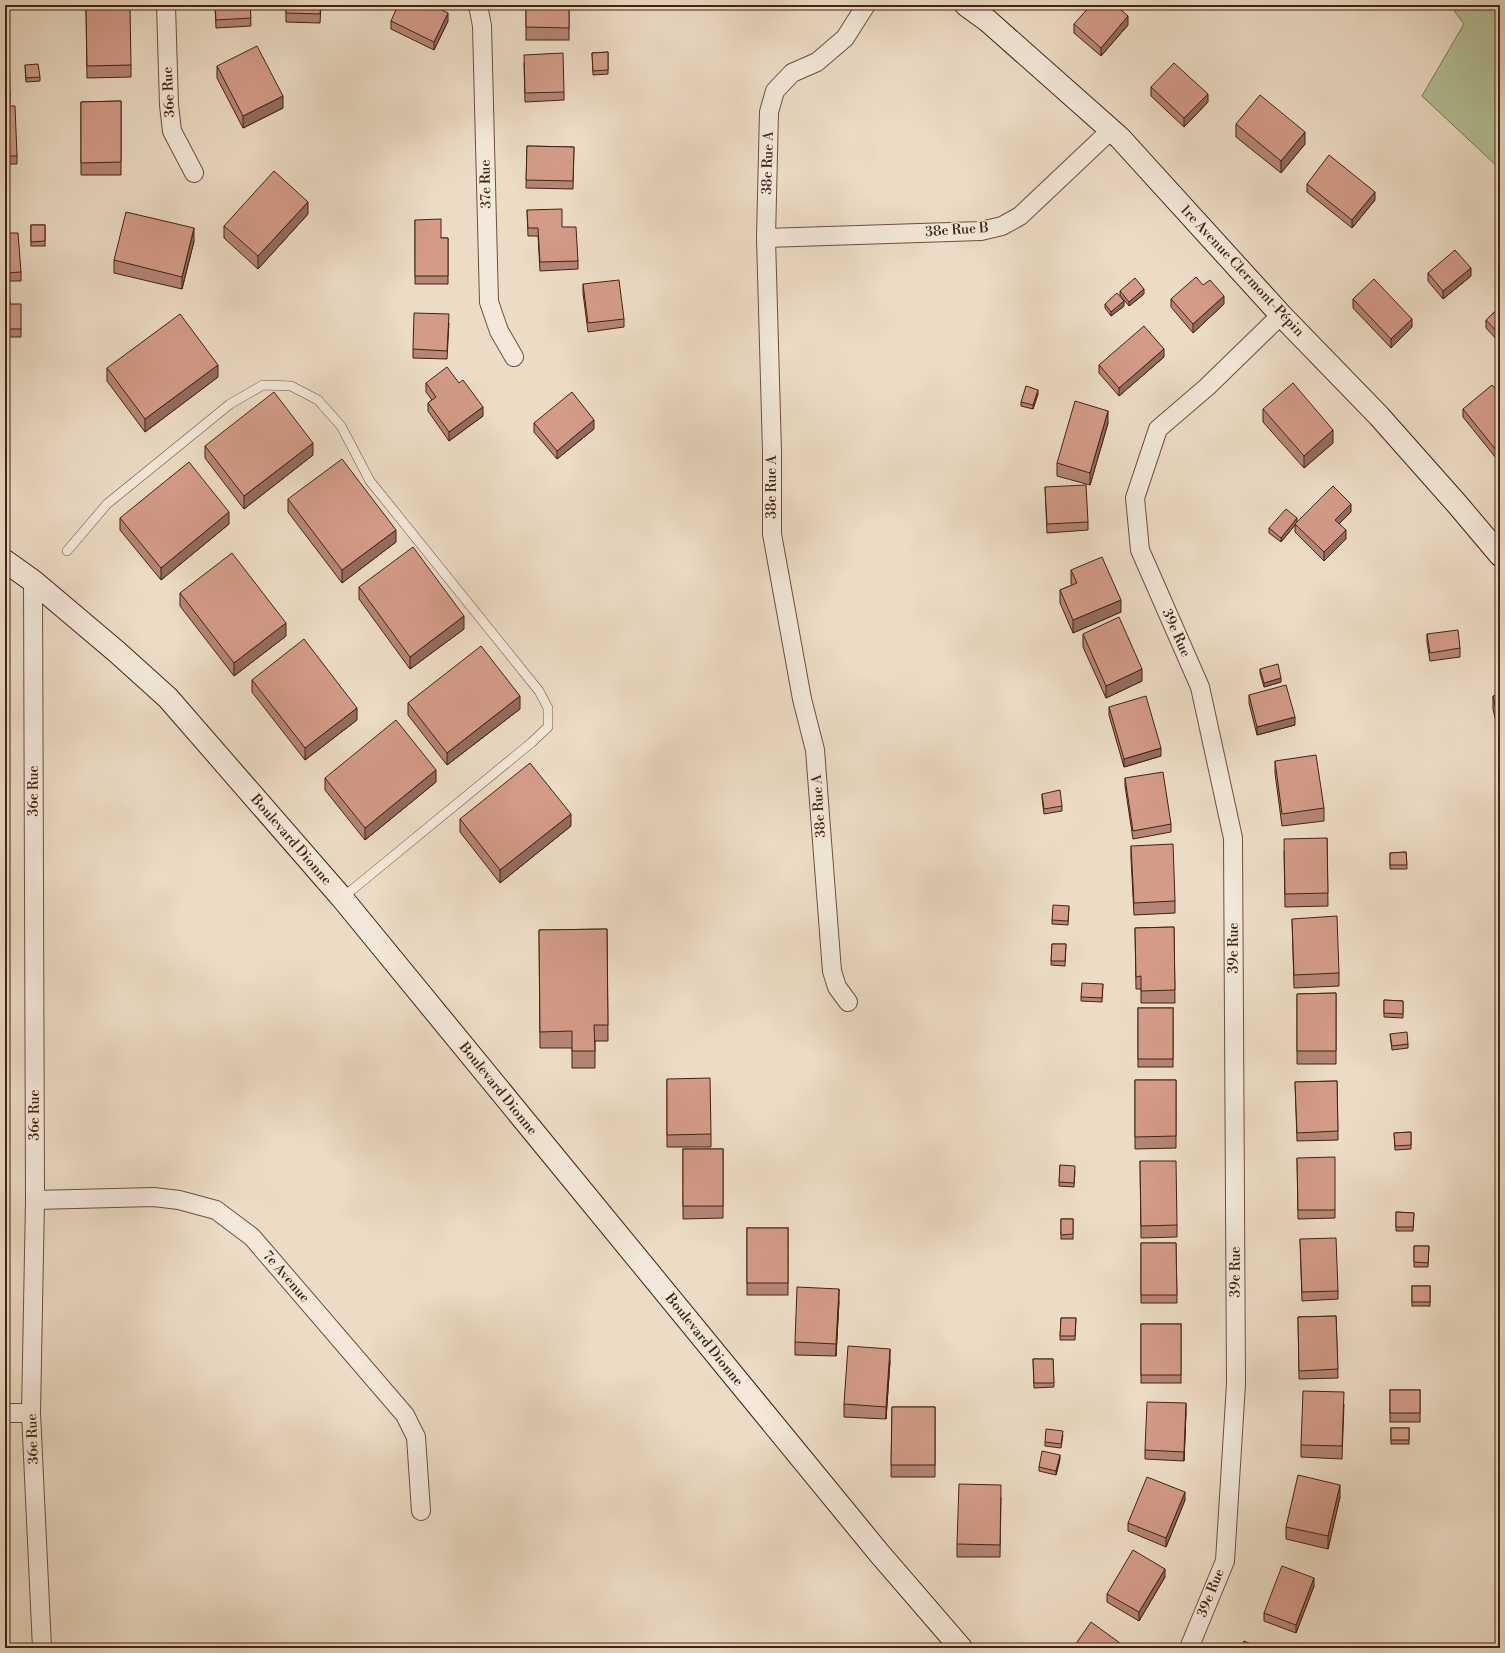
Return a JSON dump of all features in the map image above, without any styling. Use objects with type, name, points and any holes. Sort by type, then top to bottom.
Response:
[{"type":"main road","name":"1re Avenue Clermont-Pépin","points":[[966,5],[988,20],[1120,138],[1281,315],[1379,416],[1500,555]]},
{"type":"main road","name":"Boulevard Dionne","points":[[5,561],[33,582],[117,652],[168,698],[342,898],[879,1553],[961,1648]]},
{"type":"street","name":"36e Rue","points":[[166,5],[169,105],[172,131],[194,173]]},
{"type":"street","name":"37e Rue","points":[[478,5],[482,26],[488,302],[499,332],[514,357]]},
{"type":"street","name":"38e Rue A","points":[[848,1002],[837,987],[832,971],[815,750],[802,698],[772,534],[772,452],[766,238],[769,112],[775,91],[792,73],[817,62],[845,38],[866,5]]},
{"type":"street","name":"38e Rue B","points":[[766,238],[980,231],[1002,226],[1020,216],[1111,130]]},
{"type":"street","name":"39e Rue","points":[[1189,1648],[1225,1561],[1236,1384],[1233,838],[1200,687],[1140,550],[1135,498],[1158,428],[1207,387],[1281,315]]},
{"type":"street","name":"36e Rue","points":[[33,582],[35,1200],[31,1413],[42,1648]]},
{"type":"street","name":"7e Avenue","points":[[35,1200],[154,1198],[179,1200],[216,1210],[252,1236],[405,1415],[416,1437],[421,1511]]},
{"type":"street","points":[[5,1413],[31,1413]]},
{"type":"lane","points":[[67,551],[107,504],[230,404],[263,385],[291,386],[318,400],[342,426],[370,482],[539,691],[548,708],[548,727],[531,743],[342,898]]},
{"type":"green space","points":[[1450,5],[1500,5],[1500,169],[1422,96],[1464,24]]},
{"type":"building","points":[[5,5],[6,40],[5,40]]},
{"type":"building","points":[[215,5],[250,5],[251,18],[216,20]]},
{"type":"building","points":[[286,5],[321,5],[320,14],[286,13]]},
{"type":"building","points":[[398,5],[431,5],[448,13],[434,42],[391,21]]},
{"type":"building","points":[[526,5],[569,5],[569,28],[526,27]]},
{"type":"building","points":[[1091,5],[1115,5],[1128,16],[1101,48],[1074,24]]},
{"type":"building","points":[[130,7],[131,65],[87,66],[86,8]]},
{"type":"building","points":[[257,46],[283,96],[243,116],[217,66]]},
{"type":"building","points":[[9,47],[10,96],[5,96],[5,48]]},
{"type":"building","points":[[608,52],[608,70],[593,71],[592,53]]},
{"type":"building","points":[[563,53],[564,92],[525,93],[524,55]]},
{"type":"building","points":[[1174,63],[1208,94],[1184,118],[1151,87]]},
{"type":"building","points":[[38,64],[40,77],[26,78],[25,65]]},
{"type":"building","points":[[1260,95],[1305,132],[1281,161],[1236,124]]},
{"type":"building","points":[[121,101],[121,162],[81,163],[81,102]]},
{"type":"building","points":[[5,106],[15,106],[17,156],[5,156]]},
{"type":"building","points":[[527,146],[574,147],[573,181],[526,180]]},
{"type":"building","points":[[1329,155],[1375,192],[1352,220],[1307,184]]},
{"type":"building","points":[[274,171],[308,202],[258,256],[224,226]]},
{"type":"building","points":[[5,178],[6,213],[5,213]]},
{"type":"building","points":[[562,209],[562,227],[576,227],[578,261],[540,262],[538,228],[528,228],[527,210]]},
{"type":"building","points":[[126,212],[194,228],[182,277],[114,260]]},
{"type":"building","points":[[441,219],[441,238],[448,238],[448,276],[415,276],[415,220]]},
{"type":"building","points":[[31,225],[45,225],[45,241],[31,242]]},
{"type":"building","points":[[5,233],[18,233],[21,272],[5,273]]},
{"type":"building","points":[[1455,250],[1471,268],[1443,291],[1428,273]]},
{"type":"building","points":[[1196,277],[1203,285],[1210,280],[1224,296],[1193,324],[1171,299]]},
{"type":"building","points":[[1135,278],[1144,289],[1129,302],[1120,291]]},
{"type":"building","points":[[1374,279],[1412,319],[1391,339],[1353,299]]},
{"type":"building","points":[[619,280],[624,319],[588,323],[583,284]]},
{"type":"building","points":[[5,284],[9,284],[10,304],[21,304],[21,329],[5,329]]},
{"type":"building","points":[[1117,293],[1124,301],[1111,312],[1105,304]]},
{"type":"building","points":[[1500,307],[1500,335],[1486,320]]},
{"type":"building","points":[[414,313],[449,314],[447,351],[413,349]]},
{"type":"building","points":[[180,314],[218,365],[145,419],[107,368]]},
{"type":"building","points":[[1144,326],[1164,349],[1119,388],[1099,365]]},
{"type":"building","points":[[447,367],[459,383],[463,380],[483,407],[449,432],[428,403],[436,397],[426,383]]},
{"type":"building","points":[[1293,383],[1333,430],[1304,456],[1263,409]]},
{"type":"building","points":[[1492,385],[1500,394],[1500,447],[1496,450],[1463,409]]},
{"type":"building","points":[[1026,386],[1038,390],[1033,405],[1021,402]]},
{"type":"building","points":[[274,392],[313,443],[244,496],[205,446]]},
{"type":"building","points":[[572,392],[594,420],[557,451],[534,423]]},
{"type":"building","points":[[1075,401],[1108,411],[1090,473],[1057,463]]},
{"type":"building","points":[[342,459],[396,530],[342,570],[288,499]]},
{"type":"building","points":[[189,462],[229,512],[161,568],[120,518]]},
{"type":"building","points":[[1086,485],[1088,522],[1047,524],[1045,487]]},
{"type":"building","points":[[1333,486],[1351,504],[1335,520],[1346,530],[1324,552],[1295,524]]},
{"type":"building","points":[[1286,509],[1297,518],[1281,538],[1269,528]]},
{"type":"building","points":[[413,547],[464,616],[410,657],[359,587]]},
{"type":"building","points":[[232,553],[286,623],[234,663],[180,593]]},
{"type":"building","points":[[1102,557],[1121,600],[1073,620],[1060,590],[1077,583],[1071,570]]},
{"type":"building","points":[[1119,617],[1142,669],[1106,686],[1083,634]]},
{"type":"building","points":[[1458,630],[1460,648],[1430,653],[1427,634]]},
{"type":"building","points":[[304,639],[357,708],[305,748],[252,680]]},
{"type":"building","points":[[481,646],[520,696],[447,753],[408,703]]},
{"type":"building","points":[[1278,664],[1281,678],[1264,683],[1260,669]]},
{"type":"building","points":[[1286,685],[1295,717],[1257,727],[1249,695]]},
{"type":"building","points":[[1500,695],[1500,727],[1493,696]]},
{"type":"building","points":[[1146,696],[1161,748],[1124,759],[1109,707]]},
{"type":"building","points":[[396,720],[436,770],[365,828],[325,778]]},
{"type":"building","points":[[1316,755],[1324,808],[1282,814],[1275,761]]},
{"type":"building","points":[[530,763],[571,814],[500,870],[460,819]]},
{"type":"building","points":[[1163,772],[1171,824],[1133,831],[1125,778]]},
{"type":"building","points":[[1060,790],[1062,806],[1044,809],[1042,794]]},
{"type":"building","points":[[1327,838],[1328,893],[1285,894],[1284,839]]},
{"type":"building","points":[[1173,844],[1175,901],[1134,903],[1131,846]]},
{"type":"building","points":[[1406,852],[1407,865],[1390,865],[1390,853]]},
{"type":"building","points":[[1053,905],[1069,906],[1068,921],[1052,920]]},
{"type":"building","points":[[1337,916],[1339,973],[1294,975],[1292,919]]},
{"type":"building","points":[[1174,927],[1175,990],[1141,991],[1141,976],[1136,977],[1135,928]]},
{"type":"building","points":[[607,929],[608,1025],[594,1025],[595,1051],[572,1051],[572,1031],[540,1032],[539,930]]},
{"type":"building","points":[[1052,944],[1066,944],[1065,961],[1051,961]]},
{"type":"building","points":[[1082,983],[1103,984],[1102,998],[1081,997]]},
{"type":"building","points":[[1336,993],[1336,1051],[1297,1051],[1297,994]]},
{"type":"building","points":[[1384,1000],[1403,1001],[1403,1014],[1384,1013]]},
{"type":"building","points":[[1138,1008],[1173,1008],[1173,1059],[1138,1059]]},
{"type":"building","points":[[1407,1032],[1408,1044],[1392,1046],[1390,1034]]},
{"type":"building","points":[[710,1078],[711,1134],[667,1135],[667,1079]]},
{"type":"building","points":[[1135,1080],[1176,1080],[1176,1136],[1135,1137]]},
{"type":"building","points":[[1337,1081],[1338,1131],[1297,1133],[1295,1082]]},
{"type":"building","points":[[1411,1132],[1411,1145],[1395,1146],[1394,1133]]},
{"type":"building","points":[[683,1149],[723,1149],[723,1206],[683,1206]]},
{"type":"building","points":[[1335,1157],[1335,1210],[1298,1210],[1297,1158]]},
{"type":"building","points":[[1140,1161],[1176,1161],[1177,1225],[1141,1226]]},
{"type":"building","points":[[1060,1165],[1075,1166],[1074,1183],[1059,1182]]},
{"type":"building","points":[[1396,1212],[1414,1213],[1413,1227],[1396,1227]]},
{"type":"building","points":[[1061,1219],[1073,1219],[1073,1234],[1061,1235]]},
{"type":"building","points":[[747,1228],[788,1228],[788,1283],[747,1283]]},
{"type":"building","points":[[1336,1238],[1338,1291],[1302,1292],[1300,1239]]},
{"type":"building","points":[[1141,1243],[1176,1243],[1177,1295],[1141,1295]]},
{"type":"building","points":[[1414,1246],[1429,1246],[1428,1263],[1414,1262]]},
{"type":"building","points":[[1412,1286],[1430,1286],[1430,1302],[1412,1302]]},
{"type":"building","points":[[797,1287],[839,1289],[836,1344],[795,1342]]},
{"type":"building","points":[[1336,1316],[1338,1369],[1299,1371],[1298,1317]]},
{"type":"building","points":[[1061,1318],[1076,1318],[1075,1336],[1060,1336]]},
{"type":"building","points":[[1141,1324],[1181,1324],[1181,1375],[1141,1375]]},
{"type":"building","points":[[848,1346],[890,1349],[886,1407],[844,1404]]},
{"type":"building","points":[[1033,1359],[1053,1359],[1054,1383],[1034,1383]]},
{"type":"building","points":[[1390,1390],[1420,1390],[1420,1413],[1390,1413]]},
{"type":"building","points":[[1303,1391],[1344,1392],[1342,1446],[1301,1445]]},
{"type":"building","points":[[1147,1402],[1186,1403],[1184,1452],[1145,1450]]},
{"type":"building","points":[[892,1407],[935,1407],[935,1465],[891,1465]]},
{"type":"building","points":[[1391,1428],[1409,1428],[1409,1440],[1391,1440]]},
{"type":"building","points":[[1046,1429],[1063,1431],[1061,1444],[1045,1442]]},
{"type":"building","points":[[1042,1451],[1060,1455],[1056,1471],[1039,1467]]},
{"type":"building","points":[[1298,1475],[1340,1485],[1328,1536],[1286,1527]]},
{"type":"building","points":[[1147,1477],[1185,1492],[1166,1538],[1128,1523]]},
{"type":"building","points":[[959,1484],[1001,1485],[1000,1545],[957,1544]]},
{"type":"building","points":[[1133,1550],[1165,1569],[1139,1612],[1107,1594]]},
{"type":"building","points":[[1282,1566],[1314,1578],[1296,1625],[1264,1613]]},
{"type":"building","points":[[1091,1622],[1124,1646],[1122,1648],[1073,1648]]},
{"type":"building","points":[[1244,1641],[1260,1648],[1240,1648]]}]
